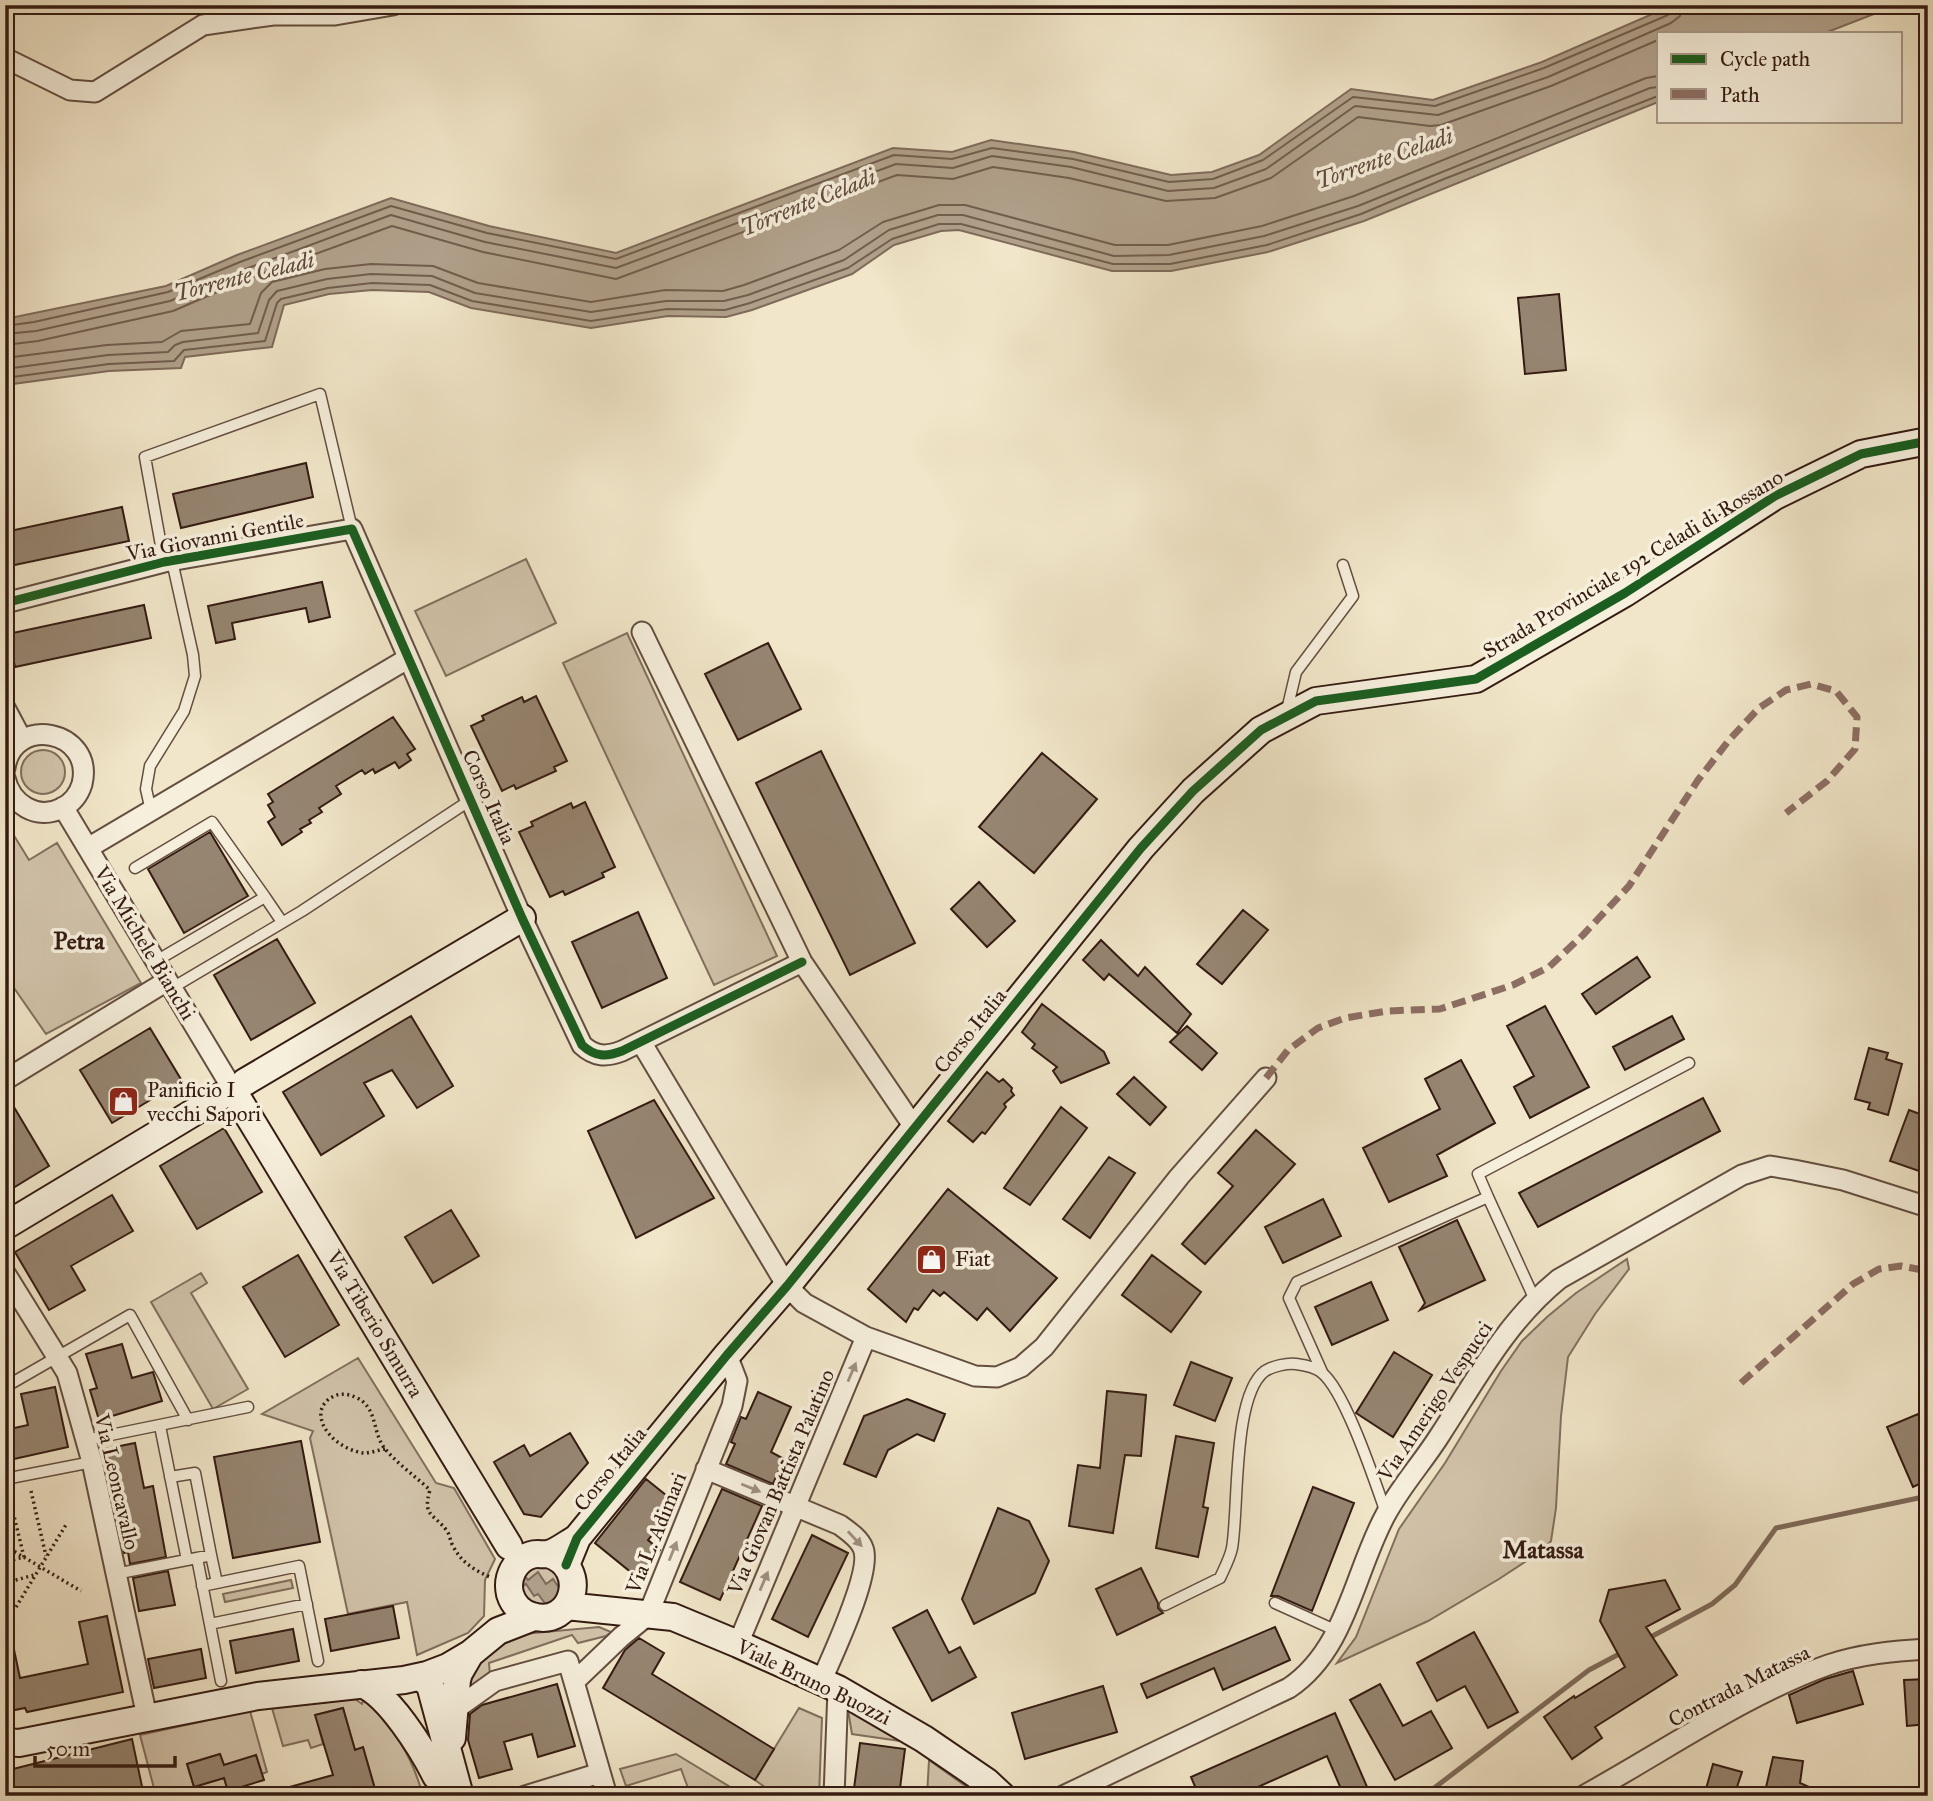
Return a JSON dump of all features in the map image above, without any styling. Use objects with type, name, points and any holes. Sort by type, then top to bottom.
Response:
[{"type":"street","points":[[5,58],[70,90],[95,92],[203,25],[273,15],[335,15],[393,5]]},
{"type":"street","name":"Strada Provinciale 192 Celadi di Rossano","points":[[1476,679],[1625,593],[1774,496],[1861,454],[1928,441]]},
{"type":"street","name":"Corso Italia","points":[[352,529],[522,918],[582,1045],[590,1052],[606,1056],[641,1042],[803,961]]},
{"type":"street","name":"Via Giovanni Gentile","points":[[5,603],[168,562],[352,529]]},
{"type":"street","points":[[642,632],[803,961],[914,1127]]},
{"type":"street","points":[[88,848],[407,659]]},
{"type":"street","name":"Corso Italia","points":[[550,1558],[577,1538],[727,1355],[788,1286],[1141,848],[1193,791],[1261,730],[1316,701],[1476,679]]},
{"type":"street","points":[[5,708],[22,740]]},
{"type":"street","points":[[5,768],[12,749],[22,740],[46,734],[58,736],[78,753],[83,777],[74,800],[51,812],[37,812],[25,808],[14,799],[7,788],[5,778]]},
{"type":"street","name":"Via Michele Bianchi","points":[[64,807],[233,1090]]},
{"type":"street","points":[[5,1226],[522,918]]},
{"type":"street","points":[[5,1080],[170,984]]},
{"type":"street","points":[[641,1042],[788,1286],[804,1303],[866,1337],[975,1376],[997,1377],[1021,1367],[1044,1347],[1179,1177],[1266,1078]]},
{"type":"street","name":"Via Tiberio Smurra","points":[[233,1090],[509,1546]]},
{"type":"street","name":"Via Amerigo Vespucci","points":[[1063,1796],[1289,1688],[1306,1677],[1337,1631],[1386,1513],[1440,1436],[1503,1336],[1535,1300],[1559,1279],[1742,1175],[1770,1166],[1843,1180],[1928,1207]]},
{"type":"street","name":"Via Leoncavallo","points":[[5,1273],[68,1373],[92,1462],[147,1717]]},
{"type":"street","name":"Via Giovan Battista Palatino","points":[[738,1644],[866,1337]]},
{"type":"street","name":"Via L. Adimari","points":[[648,1615],[732,1406],[737,1381],[727,1355]]},
{"type":"street","name":"Via L. Adimari","points":[[706,1469],[840,1525],[855,1536],[862,1546],[866,1557],[863,1578],[830,1686]]},
{"type":"street","points":[[10,1746],[258,1696],[419,1677],[448,1667],[470,1654],[498,1631],[534,1617],[551,1616],[569,1599],[573,1583],[550,1558],[509,1546],[498,1631]]},
{"type":"street","points":[[504,1584],[519,1562],[550,1558]]},
{"type":"street","points":[[504,1584],[524,1613],[534,1617]]},
{"type":"street","name":"Viale Bruno Buozzi","points":[[569,1599],[608,1611],[673,1617],[738,1644],[830,1686],[924,1739],[994,1793]]},
{"type":"street","points":[[574,1682],[648,1615]]},
{"type":"street","name":"Contrada Matassa","points":[[1583,1796],[1783,1684],[1829,1665],[1883,1651],[1928,1649]]},
{"type":"street","points":[[448,1785],[458,1673],[470,1654]]},
{"type":"street","points":[[453,1711],[495,1681],[568,1661],[607,1796]]},
{"type":"street","points":[[419,1677],[413,1689],[448,1785]]},
{"type":"street","points":[[360,1684],[373,1689],[384,1699],[448,1785]]},
{"type":"street","points":[[830,1686],[834,1796]]},
{"type":"street","points":[[525,1796],[600,1773]]},
{"type":"lane","points":[[151,810],[146,789],[150,766],[184,711],[195,676],[193,655],[168,562],[145,457],[320,394],[352,529]]},
{"type":"lane","points":[[1286,718],[1296,672],[1353,596],[1343,565]]},
{"type":"lane","points":[[170,984],[282,922],[472,799]]},
{"type":"lane","points":[[135,867],[212,822],[282,922]]},
{"type":"lane","points":[[156,961],[265,897]]},
{"type":"lane","points":[[1535,1300],[1478,1174],[1689,1063]]},
{"type":"lane","points":[[1386,1513],[1349,1418],[1336,1391],[1322,1372],[1289,1298],[1297,1282],[1488,1197]]},
{"type":"lane","points":[[5,1387],[130,1315],[188,1420]]},
{"type":"lane","points":[[1165,1605],[1220,1578],[1232,1550],[1240,1437],[1255,1384],[1265,1371],[1279,1366],[1308,1366],[1322,1372]]},
{"type":"lane","points":[[86,1440],[248,1407]]},
{"type":"lane","points":[[160,1426],[170,1477],[202,1586],[221,1681]]},
{"type":"lane","points":[[5,1479],[92,1462]]},
{"type":"lane","points":[[170,1477],[195,1473],[217,1583]]},
{"type":"lane","points":[[115,1574],[211,1555]]},
{"type":"lane","points":[[202,1586],[299,1566],[318,1661]]},
{"type":"lane","points":[[1275,1603],[1337,1631]]},
{"type":"lane","points":[[210,1624],[307,1604]]},
{"type":"path","points":[[385,1449],[368,1453],[345,1448],[328,1433],[321,1414],[323,1404],[330,1397],[340,1394],[360,1400],[369,1407],[385,1449],[430,1490],[426,1502],[429,1514],[445,1528],[463,1560],[475,1571],[504,1584]]},
{"type":"path","points":[[31,1490],[46,1556]]},
{"type":"path","points":[[5,1518],[14,1516],[24,1557]]},
{"type":"path","points":[[16,1607],[67,1523]]},
{"type":"path","points":[[5,1546],[81,1591]]},
{"type":"path","points":[[5,1562],[24,1557]]},
{"type":"path","points":[[5,1583],[35,1575]]},
{"type":"shaded area","points":[[526,559],[556,623],[446,676],[415,611]]},
{"type":"shaded area","points":[[627,633],[777,956],[714,985],[563,663]]},
{"type":"shaded area","points":[[43,750],[58,757],[65,772],[58,787],[43,794],[28,787],[21,772],[28,757]]},
{"type":"shaded area","points":[[5,821],[29,860],[57,843],[141,983],[46,1034],[5,975]]},
{"type":"shaded area","points":[[1627,1259],[1629,1269],[1595,1314],[1568,1357],[1551,1541],[1543,1550],[1499,1579],[1428,1621],[1337,1663],[1356,1637],[1399,1529],[1445,1463],[1522,1341],[1576,1293]]},
{"type":"shaded area","points":[[201,1273],[207,1283],[191,1293],[248,1389],[213,1409],[151,1302]]},
{"type":"shaded area","points":[[358,1358],[436,1483],[454,1488],[495,1559],[485,1580],[484,1616],[468,1633],[417,1655],[407,1602],[348,1614],[310,1438],[313,1431],[262,1414]]},
{"type":"shaded area","points":[[561,1566],[560,1605],[527,1608],[515,1576],[520,1568]]},
{"type":"shaded area","points":[[291,1580],[293,1588],[225,1602],[223,1594]]},
{"type":"shaded area","points":[[599,1627],[611,1632],[606,1636],[578,1643],[572,1635],[489,1663],[490,1676],[460,1696],[466,1674],[513,1637]]},
{"type":"shaded area","points":[[364,1698],[401,1743],[423,1796],[377,1796],[363,1748],[355,1750],[343,1708],[316,1715],[323,1744],[311,1748],[308,1740],[283,1746],[272,1708],[355,1699],[362,1704]]},
{"type":"shaded area","points":[[799,1708],[822,1718],[819,1796],[761,1796],[766,1788],[755,1780]]},
{"type":"shaded area","points":[[848,1710],[900,1741],[852,1734]]},
{"type":"shaded area","points":[[250,1711],[267,1772],[262,1774],[256,1755],[224,1765],[220,1754],[187,1764],[194,1787],[224,1778],[228,1791],[212,1796],[156,1796],[140,1735]]},
{"type":"shaded area","points":[[676,1754],[745,1796],[691,1796],[681,1769],[626,1786],[620,1769]]},
{"type":"shaded area","points":[[929,1760],[974,1792],[970,1796],[927,1796]]},
{"type":"water","name":"Torrente Celadi","points":[[1673,5],[1897,5],[1828,32],[1657,32],[1657,102],[1364,221],[1268,252],[1171,271],[1112,271],[959,230],[941,231],[894,245],[852,274],[752,310],[726,317],[668,316],[591,328],[471,308],[429,292],[372,290],[329,294],[284,305],[272,347],[185,357],[181,368],[109,371],[5,385],[5,319],[166,286],[237,255],[391,198],[489,226],[616,253],[893,148],[952,152],[991,140],[1074,152],[1171,175],[1212,172],[1259,155],[1351,89],[1433,100],[1542,62]]},
{"type":"water","points":[[538,1572],[546,1584],[553,1579],[563,1594],[547,1606],[538,1594],[534,1596],[526,1584],[520,1588],[522,1573],[528,1580]]},
{"type":"building","points":[[1559,294],[1566,370],[1525,374],[1518,298]]},
{"type":"building","points":[[306,463],[313,497],[181,528],[173,494]]},
{"type":"building","points":[[122,507],[129,541],[5,567],[5,532]]},
{"type":"building","points":[[322,582],[330,617],[309,622],[306,608],[232,623],[235,639],[216,643],[208,606]]},
{"type":"building","points":[[144,605],[151,638],[15,667],[8,634]]},
{"type":"building","points":[[768,643],[801,709],[738,740],[705,674]]},
{"type":"building","points":[[536,696],[567,761],[554,767],[556,771],[516,789],[514,785],[502,791],[471,726],[484,720],[482,716],[522,697],[524,702]]},
{"type":"building","points":[[393,717],[415,749],[407,754],[411,760],[399,768],[395,762],[375,773],[373,769],[365,774],[362,770],[336,786],[341,794],[319,808],[322,812],[300,829],[302,832],[282,845],[268,822],[275,817],[268,805],[273,802],[268,794]]},
{"type":"building","points":[[821,751],[915,943],[850,975],[756,783]]},
{"type":"building","points":[[1042,753],[1097,799],[1034,873],[979,827]]},
{"type":"building","points":[[585,802],[615,867],[602,873],[604,877],[565,895],[563,891],[550,897],[519,832],[533,826],[531,822],[571,803],[573,808]]},
{"type":"building","points":[[210,832],[248,896],[184,933],[148,869]]},
{"type":"building","points":[[979,882],[1015,921],[987,947],[951,909]]},
{"type":"building","points":[[1243,910],[1268,930],[1222,984],[1197,964]]},
{"type":"building","points":[[638,912],[667,978],[602,1008],[572,942]]},
{"type":"building","points":[[277,939],[315,1003],[251,1040],[214,975]]},
{"type":"building","points":[[1101,940],[1138,976],[1145,967],[1191,1014],[1177,1033],[1109,974],[1104,980],[1083,960]]},
{"type":"building","points":[[1637,957],[1650,977],[1596,1014],[1582,994]]},
{"type":"building","points":[[1042,1004],[1104,1052],[1109,1063],[1061,1083],[1053,1071],[1057,1067],[1032,1048],[1035,1044],[1022,1032]]},
{"type":"building","points":[[1545,1006],[1589,1087],[1530,1118],[1514,1087],[1534,1076],[1507,1026]]},
{"type":"building","points":[[411,1016],[453,1086],[417,1108],[392,1070],[364,1083],[384,1116],[321,1155],[283,1092]]},
{"type":"building","points":[[1672,1016],[1684,1039],[1625,1070],[1613,1047]]},
{"type":"building","points":[[1187,1026],[1217,1053],[1202,1070],[1170,1042]]},
{"type":"building","points":[[150,1028],[182,1081],[112,1123],[80,1070]]},
{"type":"building","points":[[1869,1048],[1888,1053],[1886,1059],[1902,1064],[1888,1115],[1868,1109],[1870,1103],[1855,1099]]},
{"type":"building","points":[[1461,1060],[1495,1123],[1437,1155],[1447,1176],[1389,1202],[1363,1148],[1440,1109],[1425,1079]]},
{"type":"building","points":[[987,1072],[999,1082],[1003,1079],[1012,1088],[1014,1095],[1004,1104],[1006,1107],[985,1134],[982,1132],[973,1142],[948,1121]]},
{"type":"building","points":[[1134,1077],[1166,1107],[1150,1125],[1117,1094]]},
{"type":"building","points":[[5,1092],[49,1166],[5,1193]]},
{"type":"building","points":[[1703,1098],[1720,1131],[1538,1227],[1519,1193]]},
{"type":"building","points":[[654,1100],[714,1198],[636,1238],[588,1131]]},
{"type":"building","points":[[1061,1107],[1087,1128],[1030,1205],[1004,1188]]},
{"type":"building","points":[[1909,1110],[1928,1117],[1928,1174],[1890,1161]]},
{"type":"building","points":[[224,1128],[262,1192],[197,1229],[160,1166]]},
{"type":"building","points":[[1256,1130],[1295,1164],[1205,1264],[1182,1244],[1233,1186],[1218,1173]]},
{"type":"building","points":[[1109,1157],[1135,1173],[1090,1238],[1063,1219]]},
{"type":"building","points":[[948,1189],[1057,1278],[1010,1331],[987,1308],[977,1320],[944,1292],[940,1296],[933,1290],[918,1310],[914,1308],[906,1322],[868,1289]]},
{"type":"building","points":[[112,1195],[133,1231],[71,1266],[85,1290],[49,1310],[15,1252]]},
{"type":"building","points":[[1323,1199],[1341,1236],[1283,1263],[1265,1227]]},
{"type":"building","points":[[451,1210],[479,1256],[433,1283],[405,1237]]},
{"type":"building","points":[[1457,1220],[1485,1280],[1420,1310],[1425,1303],[1399,1247]]},
{"type":"building","points":[[298,1255],[339,1325],[285,1357],[243,1287]]},
{"type":"building","points":[[1152,1255],[1201,1292],[1171,1332],[1122,1295]]},
{"type":"building","points":[[1371,1282],[1388,1320],[1332,1345],[1315,1307]]},
{"type":"building","points":[[122,1344],[132,1378],[153,1372],[162,1401],[99,1420],[90,1390],[97,1388],[86,1354]]},
{"type":"building","points":[[1394,1352],[1432,1375],[1393,1437],[1356,1413]]},
{"type":"building","points":[[1191,1362],[1232,1378],[1215,1421],[1174,1405]]},
{"type":"building","points":[[55,1387],[68,1447],[5,1461],[5,1430],[28,1425],[21,1394]]},
{"type":"building","points":[[1107,1391],[1146,1395],[1141,1456],[1125,1455],[1113,1533],[1069,1526],[1078,1465],[1100,1468]]},
{"type":"building","points":[[758,1392],[791,1407],[771,1452],[784,1459],[773,1484],[726,1464],[735,1444],[731,1442],[741,1417],[746,1419]]},
{"type":"building","points":[[907,1399],[945,1414],[934,1441],[917,1434],[888,1450],[876,1477],[844,1464],[864,1416]]},
{"type":"building","points":[[1918,1414],[1928,1437],[1928,1480],[1913,1487],[1887,1427]]},
{"type":"building","points":[[570,1433],[588,1463],[541,1517],[524,1514],[494,1462],[524,1445],[530,1456]]},
{"type":"building","points":[[1176,1436],[1214,1443],[1203,1507],[1208,1508],[1198,1557],[1156,1548]]},
{"type":"building","points":[[301,1441],[320,1542],[233,1558],[214,1457]]},
{"type":"building","points":[[135,1443],[144,1488],[153,1486],[166,1557],[130,1564],[128,1552],[124,1553],[105,1449]]},
{"type":"building","points":[[646,1479],[677,1504],[648,1540],[660,1550],[638,1578],[595,1543]]},
{"type":"building","points":[[1313,1487],[1354,1503],[1312,1611],[1278,1596],[1271,1596]]},
{"type":"building","points":[[722,1489],[762,1506],[720,1600],[680,1582]]},
{"type":"building","points":[[998,1508],[1029,1521],[1049,1561],[1035,1593],[974,1624],[962,1599]]},
{"type":"building","points":[[812,1535],[848,1553],[808,1637],[772,1619]]},
{"type":"building","points":[[1141,1568],[1158,1608],[1163,1613],[1117,1635],[1096,1589]]},
{"type":"building","points":[[168,1571],[175,1605],[139,1611],[133,1578]]},
{"type":"building","points":[[1665,1580],[1680,1609],[1646,1627],[1677,1675],[1595,1727],[1602,1738],[1572,1759],[1544,1717],[1574,1696],[1575,1698],[1625,1667],[1600,1621],[1609,1590]]},
{"type":"building","points":[[393,1606],[399,1638],[331,1651],[325,1619]]},
{"type":"building","points":[[927,1610],[949,1653],[960,1647],[976,1677],[932,1701],[893,1628]]},
{"type":"building","points":[[107,1616],[123,1692],[27,1712],[25,1708],[5,1712],[5,1641],[12,1640],[20,1678],[88,1664],[79,1622]]},
{"type":"building","points":[[1275,1627],[1290,1660],[1223,1690],[1214,1668],[1147,1698],[1141,1684]]},
{"type":"building","points":[[293,1629],[299,1661],[236,1673],[230,1641]]},
{"type":"building","points":[[1474,1632],[1518,1712],[1488,1728],[1465,1686],[1437,1701],[1417,1663]]},
{"type":"building","points":[[639,1638],[664,1653],[652,1674],[774,1749],[755,1780],[603,1688],[625,1650]]},
{"type":"building","points":[[201,1649],[206,1678],[154,1688],[148,1659]]},
{"type":"building","points":[[1853,1671],[1863,1704],[1797,1723],[1789,1695],[1825,1679]]},
{"type":"building","points":[[1928,1679],[1928,1724],[1907,1726],[1904,1680]]},
{"type":"building","points":[[557,1684],[575,1746],[538,1757],[532,1734],[504,1742],[512,1769],[479,1778],[468,1740],[470,1714],[482,1705]]},
{"type":"building","points":[[1380,1684],[1403,1726],[1431,1711],[1452,1748],[1395,1780],[1350,1700]]},
{"type":"building","points":[[1103,1686],[1117,1732],[1025,1759],[1012,1713]]},
{"type":"building","points":[[343,1708],[355,1750],[363,1747],[377,1796],[275,1796],[275,1791],[333,1775],[315,1715]]},
{"type":"building","points":[[1335,1713],[1371,1796],[1344,1796],[1327,1756],[1238,1796],[1199,1796],[1191,1777]]},
{"type":"building","points":[[132,1739],[144,1796],[80,1796],[79,1790],[54,1796],[5,1796],[5,1771]]},
{"type":"building","points":[[860,1743],[905,1749],[899,1796],[853,1796]]},
{"type":"building","points":[[220,1754],[224,1765],[256,1755],[264,1780],[228,1791],[224,1778],[194,1787],[187,1764]]},
{"type":"building","points":[[1773,1757],[1803,1761],[1800,1783],[1829,1796],[1764,1796]]},
{"type":"building","points":[[1713,1764],[1742,1772],[1734,1796],[1704,1796]]},
{"type":"waterway","points":[[1647,1639],[1712,1604],[1735,1585],[1776,1528],[1928,1496]]},
{"type":"waterway","points":[[1425,1795],[1589,1670],[1623,1652]]},
{"type":"marked path","points":[[1266,1078],[1288,1050],[1318,1028],[1345,1018],[1387,1011],[1440,1009],[1513,985],[1549,967],[1629,886],[1698,780],[1759,708],[1786,690],[1811,684],[1836,691],[1857,717],[1855,749],[1827,781],[1786,813]]},
{"type":"marked path","points":[[1741,1383],[1853,1284],[1879,1269],[1901,1266],[1928,1271]]},
{"type":"cycle path","points":[[566,1565],[577,1538],[787,1286],[1141,848],[1193,791],[1261,730],[1316,701],[1476,679],[1625,593],[1775,496],[1861,454],[1928,441]]},
{"type":"cycle path","points":[[5,603],[164,562],[352,529],[522,918],[582,1045],[601,1055],[622,1051],[802,962]]},
{"type":"place","name":"Panificio I vecchi Sapori","points":[[124,1102]]},
{"type":"place","name":"Fiat","points":[[932,1259]]},
{"type":"district","name":"Petra","points":[[79,941]]},
{"type":"district","name":"Matassa","points":[[1543,1550]]}]
